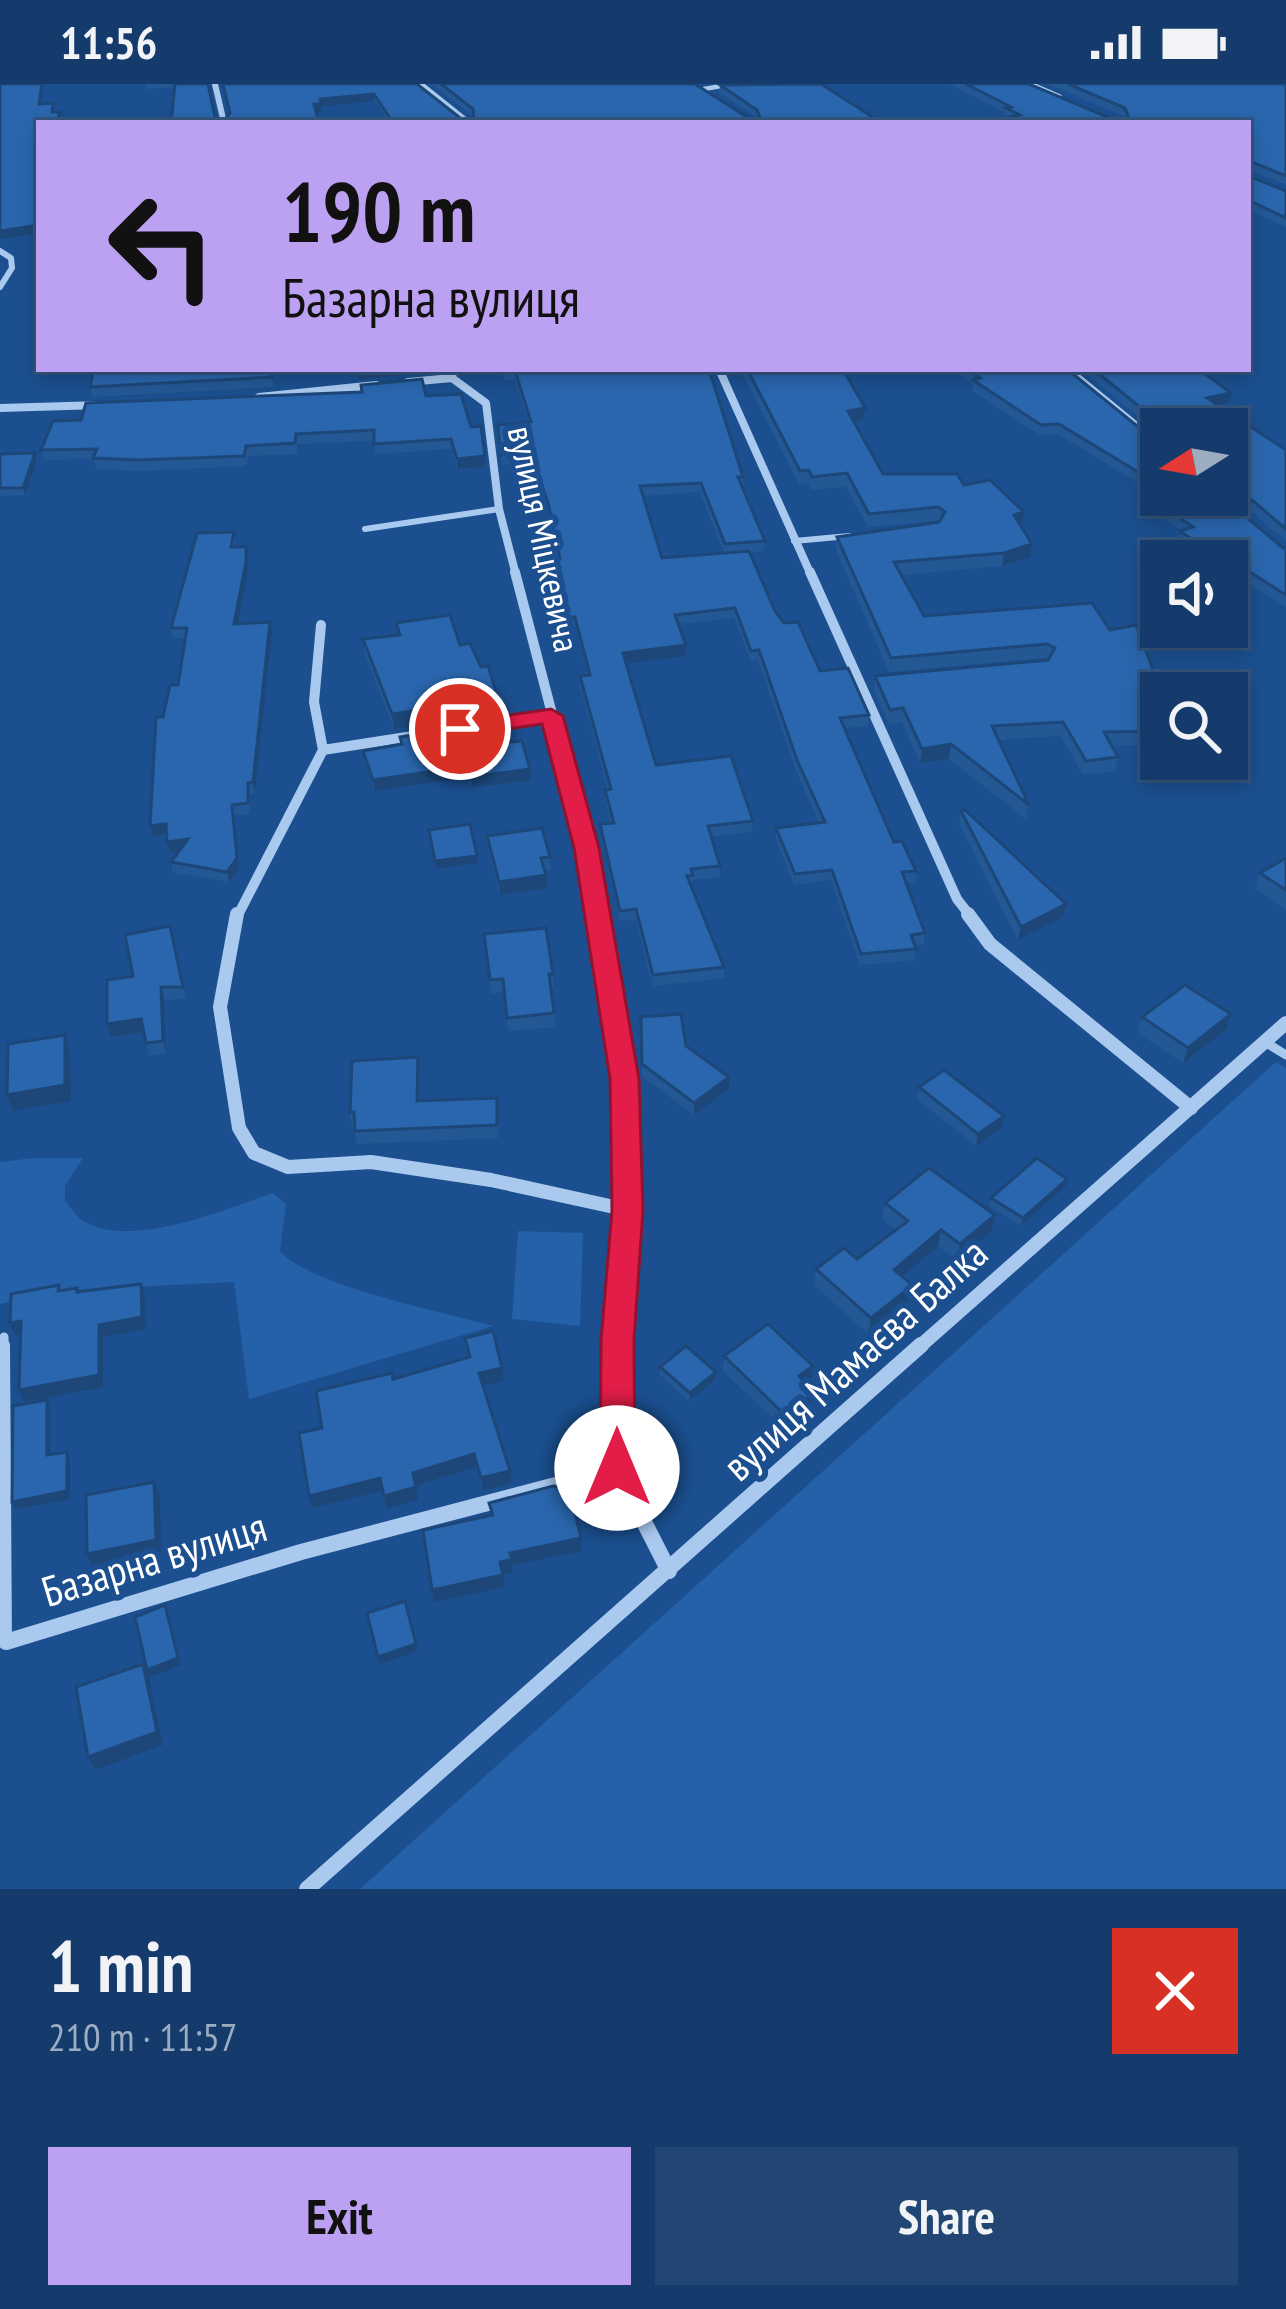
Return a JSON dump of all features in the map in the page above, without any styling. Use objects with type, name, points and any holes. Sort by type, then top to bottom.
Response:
[{"type":"street","points":[[215,84],[223,120]]},
{"type":"street","points":[[420,84],[465,120]]},
{"type":"street","points":[[691,84],[748,120]]},
{"type":"street","points":[[1029,84],[1066,100]]},
{"type":"street","points":[[0,251],[11,258],[12,268],[0,287]]},
{"type":"street","points":[[720,372],[957,899],[990,944],[1191,1108]]},
{"type":"street","points":[[1071,372],[1140,429]]},
{"type":"street","name":"вулиця Міцкевича","points":[[405,382],[453,374],[486,403],[499,509],[586,848],[624,1079],[628,1210],[617,1340],[617,1468],[669,1571]]},
{"type":"street","points":[[241,399],[382,385]]},
{"type":"street","points":[[0,408],[114,405]]},
{"type":"street","points":[[322,625],[314,702],[323,750],[238,906],[220,1007],[239,1128],[254,1153],[288,1167],[371,1162],[491,1180],[628,1210]]},
{"type":"street","points":[[483,726],[551,716]]},
{"type":"street","points":[[323,750],[437,733]]},
{"type":"street","name":"вулиця Мамаєва Балка","points":[[308,1889],[1286,1023]]},
{"type":"street","name":"Базарна вулиця","points":[[6,1642],[301,1552],[617,1468]]},
{"type":"lane","points":[[704,89],[733,84]]},
{"type":"lane","points":[[365,529],[499,509]]},
{"type":"lane","points":[[794,542],[866,535]]},
{"type":"lane","points":[[860,683],[883,681]]},
{"type":"lane","points":[[1265,1042],[1286,1055]]},
{"type":"lane","name":"Базарна вулиця","points":[[4,1337],[6,1642]]},
{"type":"shaded area","points":[[1276,1062],[1286,1068],[1286,1889],[360,1889]]},
{"type":"shaded area","points":[[83,1158],[65,1186],[65,1201],[82,1220],[105,1229],[179,1224],[273,1193],[286,1204],[280,1251],[296,1264],[348,1287],[493,1326],[249,1399],[234,1282],[69,1290],[0,1304],[0,1162]]},
{"type":"shaded area","points":[[518,1231],[583,1233],[580,1326],[512,1319]]},
{"type":"building","points":[[0,84],[42,84],[39,104],[53,103],[52,112],[60,112],[57,120],[36,120],[36,225],[0,231]]},
{"type":"building","points":[[175,84],[208,84],[215,117],[220,120],[171,120]]},
{"type":"building","points":[[223,84],[417,84],[463,120],[391,120],[374,94],[320,99],[321,104],[314,104],[318,120],[225,120],[230,113]]},
{"type":"building","points":[[441,84],[695,84],[752,120],[474,120],[473,109]]},
{"type":"building","points":[[821,84],[877,120],[757,120],[757,110],[720,85]]},
{"type":"building","points":[[966,84],[1029,84],[1114,120],[1016,120],[1010,117],[1020,115],[1006,108],[1011,107]]},
{"type":"building","points":[[1068,84],[1286,84],[1286,176],[1252,162],[1251,120],[1126,120],[1125,108]]},
{"type":"building","points":[[1251,177],[1286,191],[1286,218],[1251,201]]},
{"type":"building","points":[[271,372],[272,377],[90,387],[93,373]]},
{"type":"building","points":[[516,372],[710,372],[743,477],[738,477],[765,541],[725,544],[701,483],[640,486],[662,558],[749,551],[775,611],[784,623],[798,622],[820,671],[848,668],[869,715],[840,718],[894,842],[902,841],[916,871],[902,872],[925,933],[911,935],[916,949],[861,954],[832,870],[795,874],[776,828],[825,822],[797,760],[759,650],[751,651],[735,608],[675,615],[686,645],[623,653],[656,765],[731,756],[753,821],[708,826],[720,866],[691,869],[693,875],[687,876],[724,967],[653,975],[636,909],[620,911],[600,824],[614,823],[605,790],[611,789],[580,676],[590,675],[553,559],[560,559],[548,503],[540,480],[519,476],[514,454],[501,455],[498,425],[531,422]]},
{"type":"building","points":[[749,372],[845,372],[865,408],[848,411],[883,474],[957,474],[964,485],[990,480],[1024,512],[1014,515],[1032,544],[1004,553],[894,562],[924,616],[1092,603],[1110,630],[1136,625],[1140,648],[1145,648],[1154,672],[1140,672],[1140,731],[1104,732],[1118,757],[1086,761],[1063,722],[992,726],[1029,805],[951,744],[922,749],[903,708],[890,710],[875,676],[1048,660],[1055,648],[1047,644],[891,658],[837,537],[939,522],[945,512],[938,507],[869,514],[847,473],[812,477],[809,470],[800,471]]},
{"type":"building","points":[[971,372],[1071,372],[1140,428],[1140,473],[1059,424],[1041,425],[973,380],[980,378]]},
{"type":"building","points":[[1097,372],[1203,372],[1231,393],[1207,398],[1222,408],[1141,408]]},
{"type":"building","points":[[422,379],[426,396],[461,394],[471,427],[481,426],[485,456],[457,459],[451,439],[374,444],[374,430],[296,434],[295,443],[246,446],[244,456],[139,460],[93,458],[97,449],[41,450],[53,421],[81,420],[86,403],[362,392],[361,385]]},
{"type":"building","points":[[1248,425],[1286,450],[1286,529],[1248,497]]},
{"type":"building","points":[[35,453],[23,488],[0,488],[0,454]]},
{"type":"building","points":[[1177,516],[1245,516],[1286,548],[1286,595],[1248,571],[1248,540],[1193,540],[1180,531],[1193,527]]},
{"type":"building","points":[[234,532],[231,547],[246,547],[246,562],[234,624],[270,622],[253,782],[248,783],[248,803],[232,805],[237,858],[227,872],[171,862],[188,839],[167,842],[166,824],[150,826],[156,717],[163,717],[170,685],[178,685],[187,628],[171,628],[197,533]]},
{"type":"building","points":[[450,615],[460,645],[470,643],[481,667],[488,666],[498,698],[392,714],[363,639],[400,635],[396,623]]},
{"type":"building","points":[[504,721],[511,742],[522,741],[530,769],[471,777],[469,766],[373,780],[363,751],[402,744],[400,737]]},
{"type":"building","points":[[964,809],[1066,904],[1021,927]]},
{"type":"building","points":[[470,824],[477,856],[435,861],[429,830]]},
{"type":"building","points":[[542,828],[550,857],[541,858],[546,875],[499,882],[487,836]]},
{"type":"building","points":[[1286,858],[1286,890],[1260,873]]},
{"type":"building","points":[[170,926],[183,987],[161,987],[163,1041],[146,1043],[141,1019],[107,1024],[107,980],[133,976],[125,935]]},
{"type":"building","points":[[546,928],[554,1013],[507,1018],[503,979],[490,980],[484,934]]},
{"type":"building","points":[[1185,985],[1231,1014],[1188,1048],[1142,1017]]},
{"type":"building","points":[[681,1014],[686,1046],[729,1077],[694,1103],[642,1064],[641,1017]]},
{"type":"building","points":[[65,1035],[65,1085],[7,1095],[8,1044]]},
{"type":"building","points":[[418,1057],[417,1101],[497,1098],[497,1125],[355,1131],[354,1112],[350,1112],[352,1061]]},
{"type":"building","points":[[944,1070],[1004,1116],[978,1134],[919,1087]]},
{"type":"building","points":[[1037,1158],[1067,1179],[1023,1218],[991,1198]]},
{"type":"building","points":[[929,1168],[995,1215],[960,1244],[941,1230],[894,1270],[913,1285],[871,1318],[816,1269],[844,1248],[857,1259],[908,1221],[885,1203]]},
{"type":"building","points":[[141,1284],[142,1317],[99,1325],[99,1375],[19,1390],[21,1321],[10,1323],[11,1294],[59,1285],[58,1291],[77,1288],[77,1292]]},
{"type":"building","points":[[768,1324],[813,1366],[799,1376],[814,1392],[786,1416],[724,1356]]},
{"type":"building","points":[[493,1331],[502,1368],[479,1373],[510,1471],[481,1478],[474,1454],[413,1473],[416,1487],[384,1496],[380,1478],[309,1496],[299,1433],[322,1428],[316,1391],[392,1373],[393,1379],[470,1357],[465,1338]]},
{"type":"building","points":[[686,1346],[716,1372],[690,1393],[660,1367]]},
{"type":"building","points":[[47,1400],[47,1455],[67,1452],[67,1491],[12,1502],[13,1406]]},
{"type":"building","points":[[154,1482],[156,1540],[87,1554],[86,1495]]},
{"type":"building","points":[[553,1486],[569,1488],[581,1538],[510,1553],[512,1559],[500,1562],[503,1575],[432,1590],[423,1530],[493,1515],[489,1503]]},
{"type":"building","points":[[405,1601],[416,1644],[378,1657],[367,1613]]},
{"type":"building","points":[[165,1605],[178,1658],[147,1670],[135,1617]]},
{"type":"building","points":[[143,1664],[157,1732],[88,1757],[76,1687]]},
{"type":"route","points":[[460,729],[551,716],[586,848],[624,1079],[628,1210],[617,1340],[617,1468]]}]
